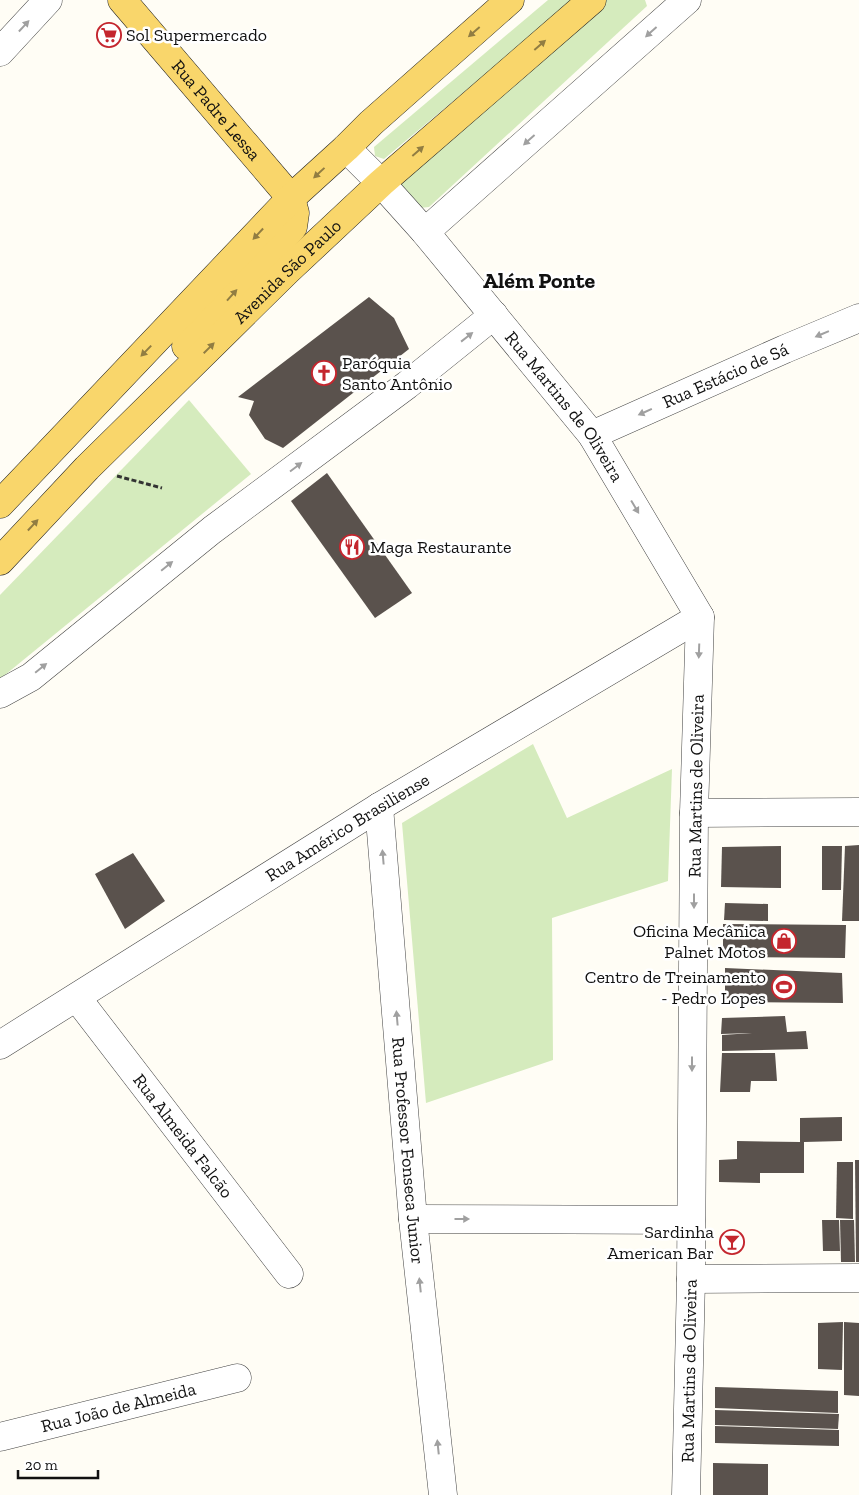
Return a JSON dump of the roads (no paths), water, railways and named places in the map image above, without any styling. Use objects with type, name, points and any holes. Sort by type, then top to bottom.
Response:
[{"type":"main road","name":"Rua Padre Lessa","points":[[122,0],[291,198]]},
{"type":"main road","points":[[0,504],[291,198],[371,123],[510,0]]},
{"type":"main road","name":"Avenida São Paulo","points":[[0,561],[87,468],[287,271],[381,183],[592,0]]},
{"type":"main road","points":[[139,417],[172,362],[293,227],[295,213],[291,198]]},
{"type":"street","points":[[0,52],[48,0]]},
{"type":"street","points":[[425,232],[687,0]]},
{"type":"street","name":"Rua Martins de Oliveira","points":[[346,148],[381,183],[425,232],[592,435],[700,617],[694,813],[691,1279],[686,1495]]},
{"type":"street","points":[[0,694],[31,677],[212,530],[406,385],[494,316]]},
{"type":"street","name":"Rua Estácio de Sá","points":[[592,435],[859,318]]},
{"type":"street","name":"Rua Américo Brasiliense","points":[[0,1045],[379,807],[700,617]]},
{"type":"street","name":"Rua Professor Fonseca Junior","points":[[379,807],[414,1219],[443,1495]]},
{"type":"street","points":[[694,813],[859,812]]},
{"type":"street","name":"Rua Almeida Falcão","points":[[77,998],[289,1274]]},
{"type":"street","points":[[414,1219],[691,1220]]},
{"type":"street","points":[[691,1279],[859,1278]]},
{"type":"street","name":"Rua João de Almeida","points":[[0,1437],[237,1378]]},
{"type":"place","name":"Sol Supermercado","points":[[109,35]]},
{"type":"place","name":"Paróquia Santo Antônio","points":[[324,373]]},
{"type":"place","name":"Maga Restaurante","points":[[352,547]]},
{"type":"place","name":"Oficina Mecânica Palnet Motos","points":[[784,941]]},
{"type":"place","name":"Centro de Treinamento - Pedro Lopes","points":[[784,987]]},
{"type":"place","name":"Sardinha American Bar","points":[[732,1242]]},
{"type":"district","name":"Além Ponte","points":[[539,280]]}]
